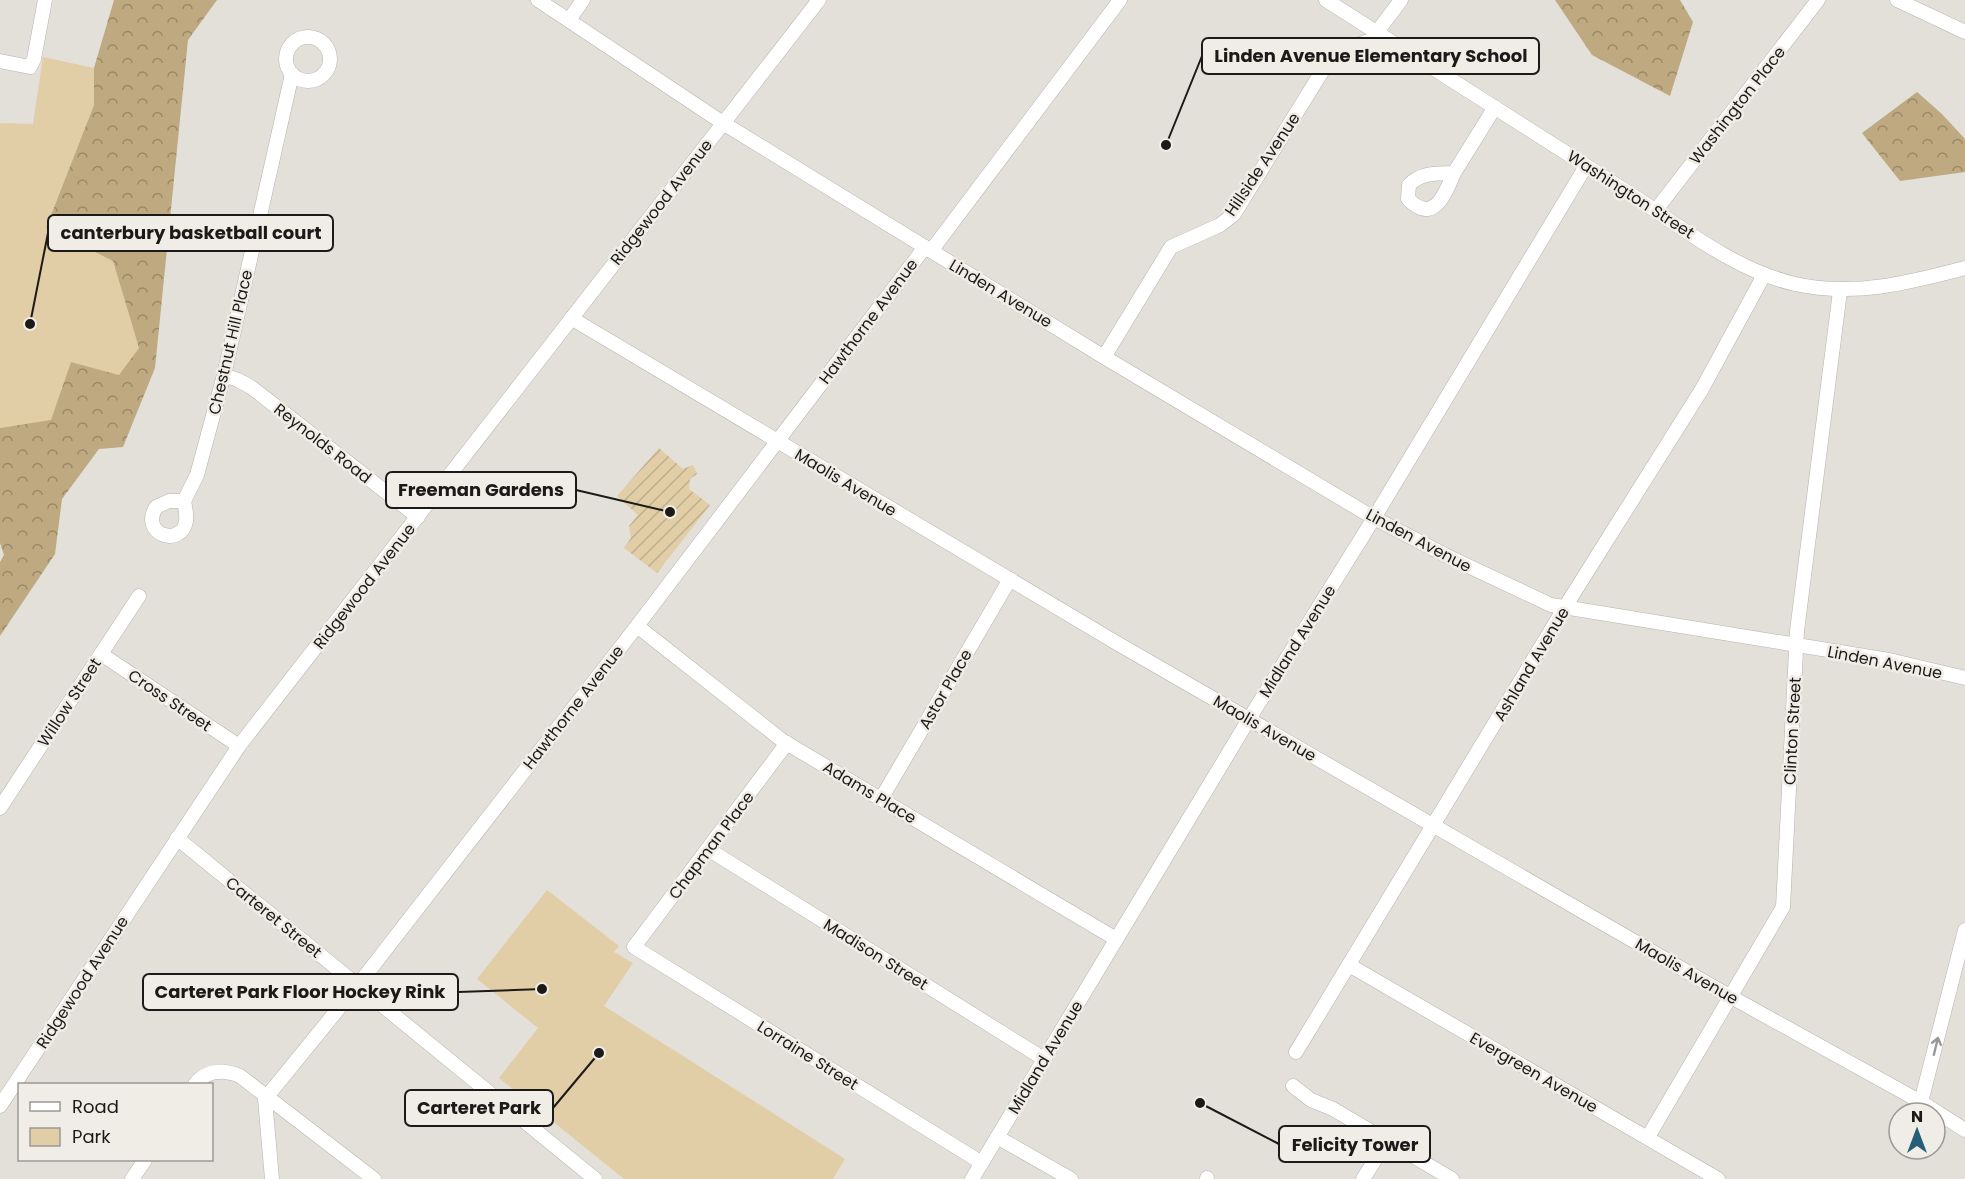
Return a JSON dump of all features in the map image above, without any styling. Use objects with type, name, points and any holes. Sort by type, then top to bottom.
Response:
[{"type":"street","points":[[0,61],[30,67],[34,59],[45,0]]},
{"type":"street","name":"Linden Avenue","points":[[538,0],[723,123],[1104,357],[1374,518],[1551,606],[1889,660],[1965,678]]},
{"type":"street","points":[[569,20],[583,0]]},
{"type":"street","name":"Ridgewood Avenue","points":[[0,1106],[239,746],[819,0]]},
{"type":"street","name":"Hawthorne Avenue","points":[[267,1097],[358,985],[1120,0]]},
{"type":"street","name":"Washington Street","points":[[1326,0],[1707,244],[1764,275],[1797,284],[1840,291],[1881,288],[1965,268]]},
{"type":"street","name":"Hillside Avenue","points":[[1104,357],[1171,247],[1220,225],[1234,214],[1326,65],[1341,51],[1371,40],[1401,0]]},
{"type":"street","name":"Washington Place","points":[[1656,210],[1818,0]]},
{"type":"street","points":[[1901,1],[1965,32]]},
{"type":"street","name":"Chestnut Hill Place","points":[[184,501],[197,475],[224,375],[292,74]]},
{"type":"street","points":[[1454,173],[1496,107]]},
{"type":"street","name":"Midland Avenue","points":[[972,1179],[1586,165]]},
{"type":"street","name":"Ashland Avenue","points":[[1296,1052],[1565,607],[1702,388],[1764,275]]},
{"type":"street","name":"Clinton Street","points":[[1648,1137],[1783,907],[1796,645],[1840,291]]},
{"type":"street","name":"Maolis Avenue","points":[[571,318],[1249,719],[1729,996],[1919,1101]]},
{"type":"street","name":"Reynolds Road","points":[[224,375],[251,387],[418,517]]},
{"type":"street","name":"Astor Place","points":[[881,799],[1010,579]]},
{"type":"street","name":"Willow Street","points":[[0,808],[139,596]]},
{"type":"street","name":"Adams Place","points":[[637,626],[787,743],[1116,939]]},
{"type":"street","name":"Cross Street","points":[[101,654],[239,746]]},
{"type":"street","name":"Chapman Place","points":[[634,947],[787,743]]},
{"type":"street","name":"Carteret Street","points":[[177,838],[595,1179]]},
{"type":"street","name":"Madison Street","points":[[708,849],[1044,1059]]},
{"type":"street","points":[[1921,1101],[1965,930]]},
{"type":"street","name":"Lorraine Street","points":[[634,947],[982,1163]]},
{"type":"street","name":"Evergreen Avenue","points":[[1349,965],[1718,1179]]},
{"type":"street","points":[[196,1083],[212,1073],[230,1072],[240,1077],[374,1179]]},
{"type":"street","points":[[1293,1086],[1311,1100],[1333,1109],[1452,1179]]},
{"type":"street","points":[[267,1097],[265,1099],[272,1179]]},
{"type":"street","name":"Maolis Avenue","points":[[1947,1119],[1965,1130]]},
{"type":"street","points":[[997,1137],[1071,1179]]},
{"type":"street","points":[[1362,1179],[1387,1141]]},
{"type":"street","points":[[132,1179],[144,1161]]},
{"type":"green space","points":[[114,0],[217,0],[188,40],[155,368],[123,447],[99,449],[62,499],[55,554],[0,636],[0,562],[4,555],[0,543],[0,428],[51,420],[71,362],[119,375],[139,348],[113,261],[46,228],[94,105],[94,68]]},
{"type":"green space","points":[[1555,0],[1680,0],[1693,22],[1670,96],[1592,55]]},
{"type":"green space","points":[[43,57],[94,68],[94,105],[46,228],[113,261],[139,348],[119,375],[71,362],[51,421],[0,428],[0,123],[33,124]]},
{"type":"green space","points":[[1917,92],[1965,139],[1965,172],[1900,181],[1862,133]]},
{"type":"green space","points":[[659,448],[683,469],[693,465],[697,474],[690,479],[689,489],[710,505],[657,573],[624,548],[631,538],[629,526],[638,515],[617,496]]},
{"type":"green space","points":[[547,890],[619,946],[614,952],[633,963],[604,1006],[845,1159],[833,1179],[624,1179],[499,1078],[538,1028],[477,979]]},
{"type":"place","name":"Linden Avenue Elementary School","points":[[1166,145]]},
{"type":"place","name":"canterbury basketball court","points":[[30,324]]},
{"type":"place","name":"Freeman Gardens","points":[[670,512]]},
{"type":"place","name":"Carteret Park Floor Hockey Rink","points":[[542,989]]},
{"type":"place","name":"Carteret Park","points":[[599,1053]]},
{"type":"place","name":"Felicity Tower","points":[[1200,1103]]}]
